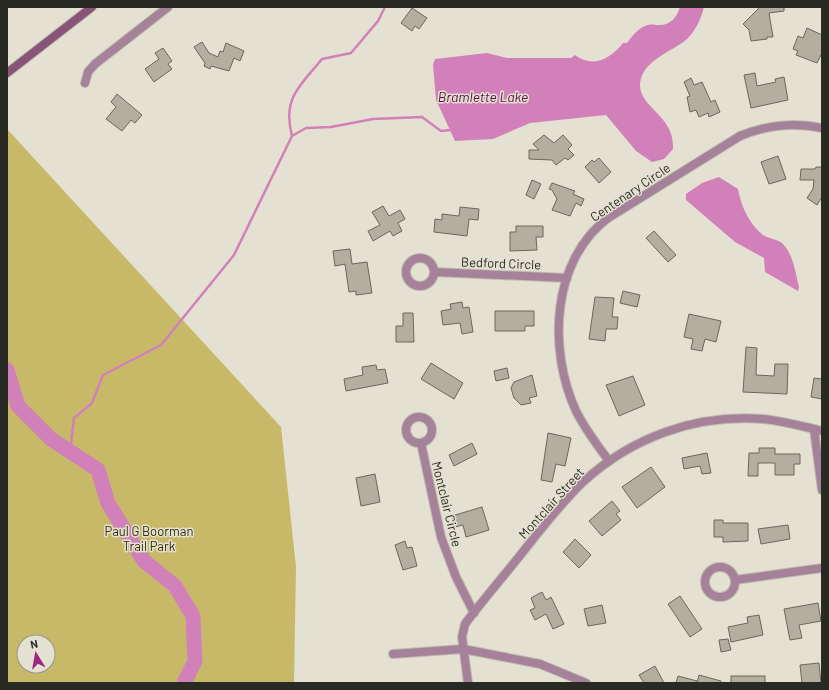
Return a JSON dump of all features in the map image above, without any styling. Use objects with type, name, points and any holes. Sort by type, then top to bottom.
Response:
[{"type":"main road","points":[[7,73],[92,7]]},
{"type":"street","points":[[85,83],[88,72],[95,64],[168,7]]},
{"type":"street","name":"Centenary Circle","points":[[609,461],[580,419],[572,400],[563,370],[560,349],[559,322],[567,278],[581,248],[600,225],[733,140],[759,129],[782,125],[804,125],[822,128]]},
{"type":"street","name":"Bedford Circle","points":[[434,272],[567,278]]},
{"type":"street","name":"Montclair Street","points":[[468,683],[463,649],[463,629],[474,613],[566,500],[591,475],[609,461],[649,438],[681,427],[704,422],[727,419],[762,419],[818,430]]},
{"type":"street","points":[[818,430],[822,490]]},
{"type":"street","name":"Montclair Circle","points":[[420,443],[441,537],[456,577],[474,613]]},
{"type":"street","points":[[735,580],[822,568]]},
{"type":"street","points":[[393,654],[463,649],[540,664],[586,683]]},
{"type":"green space","name":"Paul G Boorman Trail Park","points":[[7,129],[281,427],[296,567],[294,683],[7,683]]},
{"type":"water","name":"Bramlette Lake","points":[[680,7],[704,7],[698,24],[690,36],[681,44],[652,63],[642,76],[640,84],[641,92],[645,100],[669,128],[672,137],[673,149],[664,159],[652,162],[636,151],[606,115],[530,123],[493,139],[455,141],[436,100],[433,65],[435,59],[487,53],[507,58],[571,58],[575,55],[589,61],[602,60],[613,53],[623,43],[627,43],[633,35],[645,26],[669,23],[675,18]]},
{"type":"water","points":[[719,177],[738,189],[746,214],[758,231],[765,236],[781,242],[787,249],[794,264],[799,287],[798,291],[765,272],[764,258],[735,242],[686,200],[686,194],[702,183]]},
{"type":"building","points":[[760,7],[784,7],[784,11],[769,13],[773,37],[751,41],[749,30],[743,24]]},
{"type":"building","points":[[412,8],[427,18],[419,29],[415,26],[412,31],[401,23]]},
{"type":"building","points":[[807,28],[822,35],[822,53],[817,63],[796,55],[798,51],[793,49],[798,36],[803,38]]},
{"type":"building","points":[[202,42],[209,53],[218,57],[220,51],[223,52],[226,43],[244,51],[240,61],[234,58],[229,71],[211,66],[210,69],[204,66],[205,63],[194,47]]},
{"type":"building","points":[[163,48],[172,61],[168,64],[172,69],[154,82],[145,69],[159,59],[155,53]]},
{"type":"building","points":[[755,73],[757,86],[776,82],[775,79],[784,77],[788,100],[751,108],[744,75]]},
{"type":"building","points":[[691,78],[694,85],[702,82],[711,102],[715,100],[720,112],[709,117],[708,113],[699,117],[696,110],[690,112],[687,97],[690,96],[684,82]]},
{"type":"building","points":[[117,94],[142,115],[135,123],[131,120],[122,131],[106,119],[116,107],[111,102]]},
{"type":"building","points":[[544,135],[554,143],[563,135],[572,145],[568,149],[574,155],[568,160],[565,158],[556,165],[552,160],[529,159],[529,150],[539,150],[533,144]]},
{"type":"building","points":[[778,156],[786,179],[769,184],[761,162]]},
{"type":"building","points":[[599,158],[611,172],[599,183],[585,167],[592,160],[594,162]]},
{"type":"building","points":[[816,167],[822,167],[822,197],[817,205],[807,198],[813,189],[814,180],[800,180],[801,169],[815,169]]},
{"type":"building","points":[[532,180],[541,184],[534,199],[526,195]]},
{"type":"building","points":[[552,183],[575,191],[573,194],[584,199],[581,206],[576,203],[570,216],[552,210],[557,199],[552,190],[549,189]]},
{"type":"building","points":[[383,206],[389,216],[400,210],[405,219],[398,223],[402,231],[393,236],[390,231],[373,241],[368,231],[380,225],[372,212]]},
{"type":"building","points":[[460,207],[479,209],[478,220],[469,219],[467,236],[434,232],[435,219],[442,220],[442,214],[459,216]]},
{"type":"building","points":[[516,226],[543,226],[543,237],[536,237],[537,250],[510,251],[510,232],[516,232]]},
{"type":"building","points":[[654,231],[676,255],[668,262],[646,238]]},
{"type":"building","points":[[350,249],[352,264],[367,262],[372,293],[356,295],[356,291],[349,292],[345,264],[335,266],[333,251]]},
{"type":"building","points":[[623,291],[640,295],[637,307],[620,303]]},
{"type":"building","points":[[595,297],[614,298],[612,317],[618,317],[617,329],[606,329],[605,341],[589,339]]},
{"type":"building","points":[[462,302],[463,308],[469,307],[473,332],[462,334],[460,323],[443,325],[441,311],[451,309],[450,304]]},
{"type":"building","points":[[495,311],[534,311],[534,326],[525,326],[525,331],[495,331]]},
{"type":"building","points":[[403,313],[413,313],[414,342],[396,342],[396,326],[403,326]]},
{"type":"building","points":[[689,314],[721,321],[716,342],[705,339],[702,351],[691,349],[693,339],[684,337]]},
{"type":"building","points":[[746,347],[757,348],[756,375],[774,376],[775,364],[788,364],[787,394],[743,392]]},
{"type":"building","points":[[431,363],[463,383],[454,399],[421,379]]},
{"type":"building","points":[[376,365],[377,370],[385,369],[388,383],[346,391],[344,379],[363,375],[362,367]]},
{"type":"building","points":[[507,368],[509,378],[496,381],[494,371]]},
{"type":"building","points":[[532,375],[537,396],[529,398],[531,403],[521,405],[514,398],[511,388],[514,382]]},
{"type":"building","points":[[633,376],[645,405],[619,416],[606,385]]},
{"type":"building","points":[[814,378],[822,379],[822,399],[811,397]]},
{"type":"building","points":[[548,433],[571,438],[565,466],[556,464],[552,482],[541,480]]},
{"type":"building","points":[[472,443],[477,454],[454,466],[449,455]]},
{"type":"building","points":[[759,448],[775,448],[775,454],[800,454],[800,464],[794,464],[794,475],[775,475],[775,463],[758,463],[758,476],[748,476],[749,453],[759,453]]},
{"type":"building","points":[[707,453],[711,473],[702,474],[700,466],[684,469],[682,458]]},
{"type":"building","points":[[651,467],[665,487],[637,508],[622,487]]},
{"type":"building","points":[[375,474],[380,502],[361,506],[356,478]]},
{"type":"building","points":[[612,501],[620,511],[616,514],[621,520],[602,536],[589,521]]},
{"type":"building","points":[[482,507],[489,530],[466,537],[463,525],[455,527],[452,516]]},
{"type":"building","points":[[714,520],[723,520],[723,523],[748,523],[748,541],[723,542],[723,537],[714,537]]},
{"type":"building","points":[[788,525],[790,539],[761,544],[758,529]]},
{"type":"building","points":[[575,539],[591,555],[579,568],[563,552]]},
{"type":"building","points":[[405,541],[407,548],[412,547],[417,566],[403,570],[395,545]]},
{"type":"building","points":[[542,592],[546,600],[551,597],[564,624],[553,629],[546,614],[535,620],[530,610],[535,608],[531,598]]},
{"type":"building","points":[[680,596],[702,629],[690,637],[668,604]]},
{"type":"building","points":[[818,603],[821,621],[799,625],[802,638],[790,640],[784,609]]},
{"type":"building","points":[[602,605],[606,623],[588,626],[584,609]]},
{"type":"building","points":[[759,615],[763,635],[731,642],[728,627],[748,623],[747,617]]},
{"type":"building","points":[[728,639],[731,650],[721,652],[719,640]]},
{"type":"building","points":[[819,663],[821,683],[802,683],[800,665]]},
{"type":"building","points":[[655,666],[664,683],[644,683],[639,675]]},
{"type":"building","points":[[699,675],[721,681],[721,683],[697,683]]},
{"type":"building","points":[[678,676],[697,681],[697,683],[676,683]]},
{"type":"building","points":[[731,676],[765,676],[765,683],[731,683]]},
{"type":"waterway","points":[[70,452],[74,418],[92,403],[103,375],[161,345],[234,255],[292,136],[289,112],[291,102],[300,85],[322,59],[351,53],[378,21],[385,7]]},
{"type":"waterway","points":[[292,136],[306,128],[331,127],[373,119],[422,117],[441,131],[450,130]]},
{"type":"waterway","points":[[7,370],[18,406],[51,439],[98,470],[108,503],[144,561],[175,586],[193,616],[195,661],[184,683]]}]
